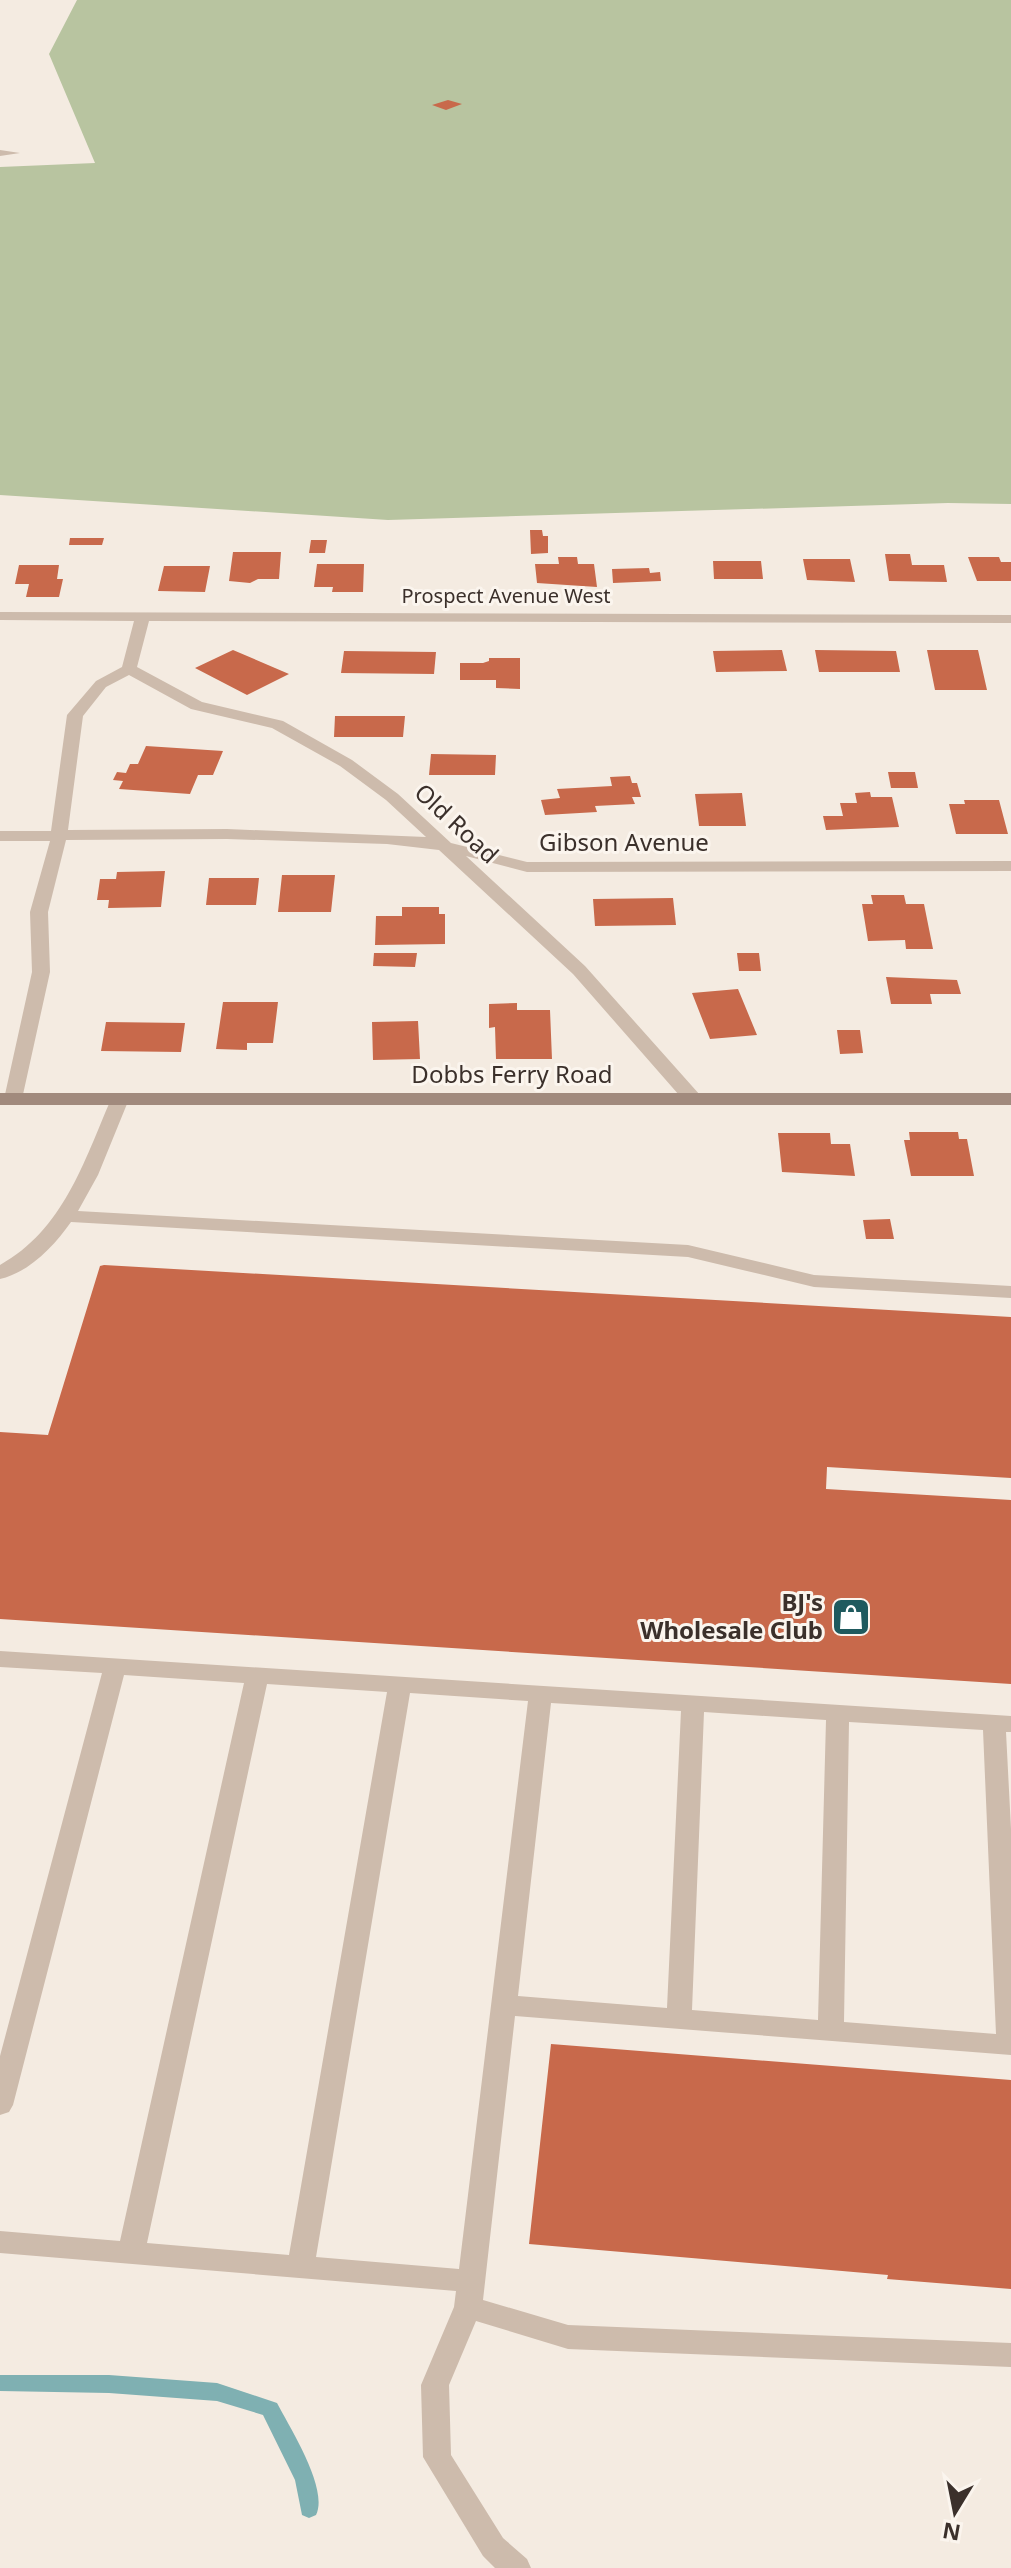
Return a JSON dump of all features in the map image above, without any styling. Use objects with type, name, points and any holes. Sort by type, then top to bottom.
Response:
[{"type":"main road","name":"Dobbs Ferry Road","points":[[6,1099],[1011,1099]]},
{"type":"street","points":[[0,153],[14,153]]},
{"type":"street","name":"Prospect Avenue West","points":[[0,616],[1011,619]]},
{"type":"street","points":[[129,669],[143,616]]},
{"type":"street","name":"Dobbs Ferry Road","points":[[6,1099],[41,972],[39,912],[59,836],[75,715],[101,684],[129,669]]},
{"type":"street","name":"Old Road","points":[[129,669],[197,706],[277,724],[346,763],[392,797],[579,970],[693,1099]]},
{"type":"street","name":"Gibson Avenue","points":[[0,836],[227,834],[387,839],[444,846],[527,867],[1011,866]]},
{"type":"street","points":[[0,1273],[15,1267],[48,1241],[69,1216],[120,1099]]},
{"type":"street","points":[[69,1216],[688,1251],[814,1281],[1011,1292]]},
{"type":"street","points":[[0,1659],[1002,1724],[1010,2045],[504,2005]]},
{"type":"street","points":[[0,2105],[115,1666]]},
{"type":"street","points":[[131,2253],[257,1675]]},
{"type":"street","points":[[301,2267],[400,1684]]},
{"type":"street","points":[[516,2568],[493,2547],[437,2457],[435,2385],[470,2294],[541,1693]]},
{"type":"street","points":[[679,2019],[693,1704]]},
{"type":"street","points":[[831,2031],[838,1713]]},
{"type":"street","points":[[0,2242],[301,2267],[470,2294],[568,2337],[1011,2355]]},
{"type":"green space","points":[[77,0],[1011,0],[1011,504],[948,503],[388,520],[0,495],[0,167],[95,163],[49,54]]},
{"type":"building","points":[[448,100],[462,104],[446,110],[432,105]]},
{"type":"building","points":[[530,530],[542,530],[543,536],[548,536],[548,553],[531,554]]},
{"type":"building","points":[[70,538],[104,538],[102,545],[69,545]]},
{"type":"building","points":[[311,540],[327,540],[325,553],[309,553]]},
{"type":"building","points":[[233,552],[281,552],[279,579],[258,579],[250,583],[229,581]]},
{"type":"building","points":[[885,554],[910,554],[912,565],[944,565],[947,582],[889,581]]},
{"type":"building","points":[[558,557],[577,557],[578,564],[594,564],[597,587],[537,583],[535,564],[559,564]]},
{"type":"building","points":[[968,557],[999,557],[1001,562],[1011,562],[1011,581],[977,581]]},
{"type":"building","points":[[803,559],[850,559],[855,582],[807,580]]},
{"type":"building","points":[[713,561],[761,561],[763,579],[714,579]]},
{"type":"building","points":[[317,564],[364,564],[363,592],[332,592],[333,587],[314,587]]},
{"type":"building","points":[[19,565],[59,565],[57,579],[63,579],[59,597],[26,597],[29,584],[15,584]]},
{"type":"building","points":[[164,566],[210,566],[205,592],[158,591]]},
{"type":"building","points":[[649,568],[650,573],[660,572],[661,581],[613,583],[612,569]]},
{"type":"building","points":[[233,650],[289,674],[247,695],[195,668]]},
{"type":"building","points":[[782,650],[787,671],[716,672],[713,651]]},
{"type":"building","points":[[815,650],[896,651],[900,672],[819,672]]},
{"type":"building","points":[[927,650],[978,650],[987,690],[935,690]]},
{"type":"building","points":[[344,651],[436,652],[434,674],[341,673]]},
{"type":"building","points":[[489,658],[520,658],[520,689],[496,688],[496,680],[460,680],[460,663],[483,663]]},
{"type":"building","points":[[335,716],[405,716],[403,737],[334,737]]},
{"type":"building","points":[[146,746],[223,751],[213,775],[198,775],[190,794],[119,789],[123,781],[113,780],[117,772],[126,773],[130,764],[138,764]]},
{"type":"building","points":[[431,754],[496,755],[495,775],[429,775]]},
{"type":"building","points":[[888,772],[915,772],[918,788],[891,788]]},
{"type":"building","points":[[630,776],[632,783],[637,783],[641,797],[632,797],[635,804],[595,806],[597,812],[545,815],[541,800],[560,798],[557,789],[612,786],[610,777]]},
{"type":"building","points":[[870,792],[871,797],[892,797],[899,827],[826,830],[823,816],[843,816],[840,803],[857,803],[855,793]]},
{"type":"building","points":[[742,793],[746,826],[699,826],[695,794]]},
{"type":"building","points":[[964,800],[999,800],[1008,834],[956,834],[949,804],[965,804]]},
{"type":"building","points":[[165,871],[161,907],[108,908],[109,900],[97,900],[100,879],[116,879],[117,872]]},
{"type":"building","points":[[282,875],[335,875],[331,912],[278,912]]},
{"type":"building","points":[[209,878],[259,878],[256,905],[206,905]]},
{"type":"building","points":[[871,895],[904,895],[906,904],[924,904],[933,949],[906,949],[905,940],[868,941],[862,904],[873,904]]},
{"type":"building","points":[[673,898],[676,925],[595,926],[593,899]]},
{"type":"building","points":[[402,907],[439,907],[439,914],[445,914],[445,944],[375,945],[376,916],[402,916]]},
{"type":"building","points":[[374,953],[417,953],[415,967],[373,966]]},
{"type":"building","points":[[737,953],[759,953],[761,971],[739,971]]},
{"type":"building","points":[[886,977],[957,980],[961,994],[930,994],[932,1004],[891,1004]]},
{"type":"building","points":[[738,989],[757,1035],[710,1039],[692,993]]},
{"type":"building","points":[[223,1002],[278,1002],[273,1043],[247,1043],[247,1050],[216,1049]]},
{"type":"building","points":[[517,1003],[517,1010],[550,1010],[552,1059],[496,1059],[495,1027],[489,1028],[489,1004]]},
{"type":"building","points":[[418,1021],[420,1059],[373,1060],[372,1022]]},
{"type":"building","points":[[106,1022],[185,1023],[181,1052],[101,1051]]},
{"type":"building","points":[[837,1030],[860,1030],[863,1053],[840,1054]]},
{"type":"building","points":[[909,1132],[958,1132],[959,1139],[967,1139],[974,1176],[911,1176],[904,1140],[910,1140]]},
{"type":"building","points":[[778,1133],[830,1133],[831,1144],[850,1144],[855,1176],[782,1172]]},
{"type":"building","points":[[890,1219],[894,1239],[866,1239],[863,1220]]},
{"type":"building","points":[[100,1266],[1011,1317],[1011,1478],[827,1467],[826,1489],[1011,1500],[1011,1684],[0,1619],[0,1432],[48,1435]]},
{"type":"building","points":[[551,2044],[1011,2080],[1011,2289],[887,2279],[888,2275],[529,2244]]},
{"type":"waterway","points":[[0,2383],[109,2384],[217,2392],[270,2409],[305,2480],[309,2509]]},
{"type":"place","name":"BJ's Wholesale Club","points":[[851,1617]]}]
